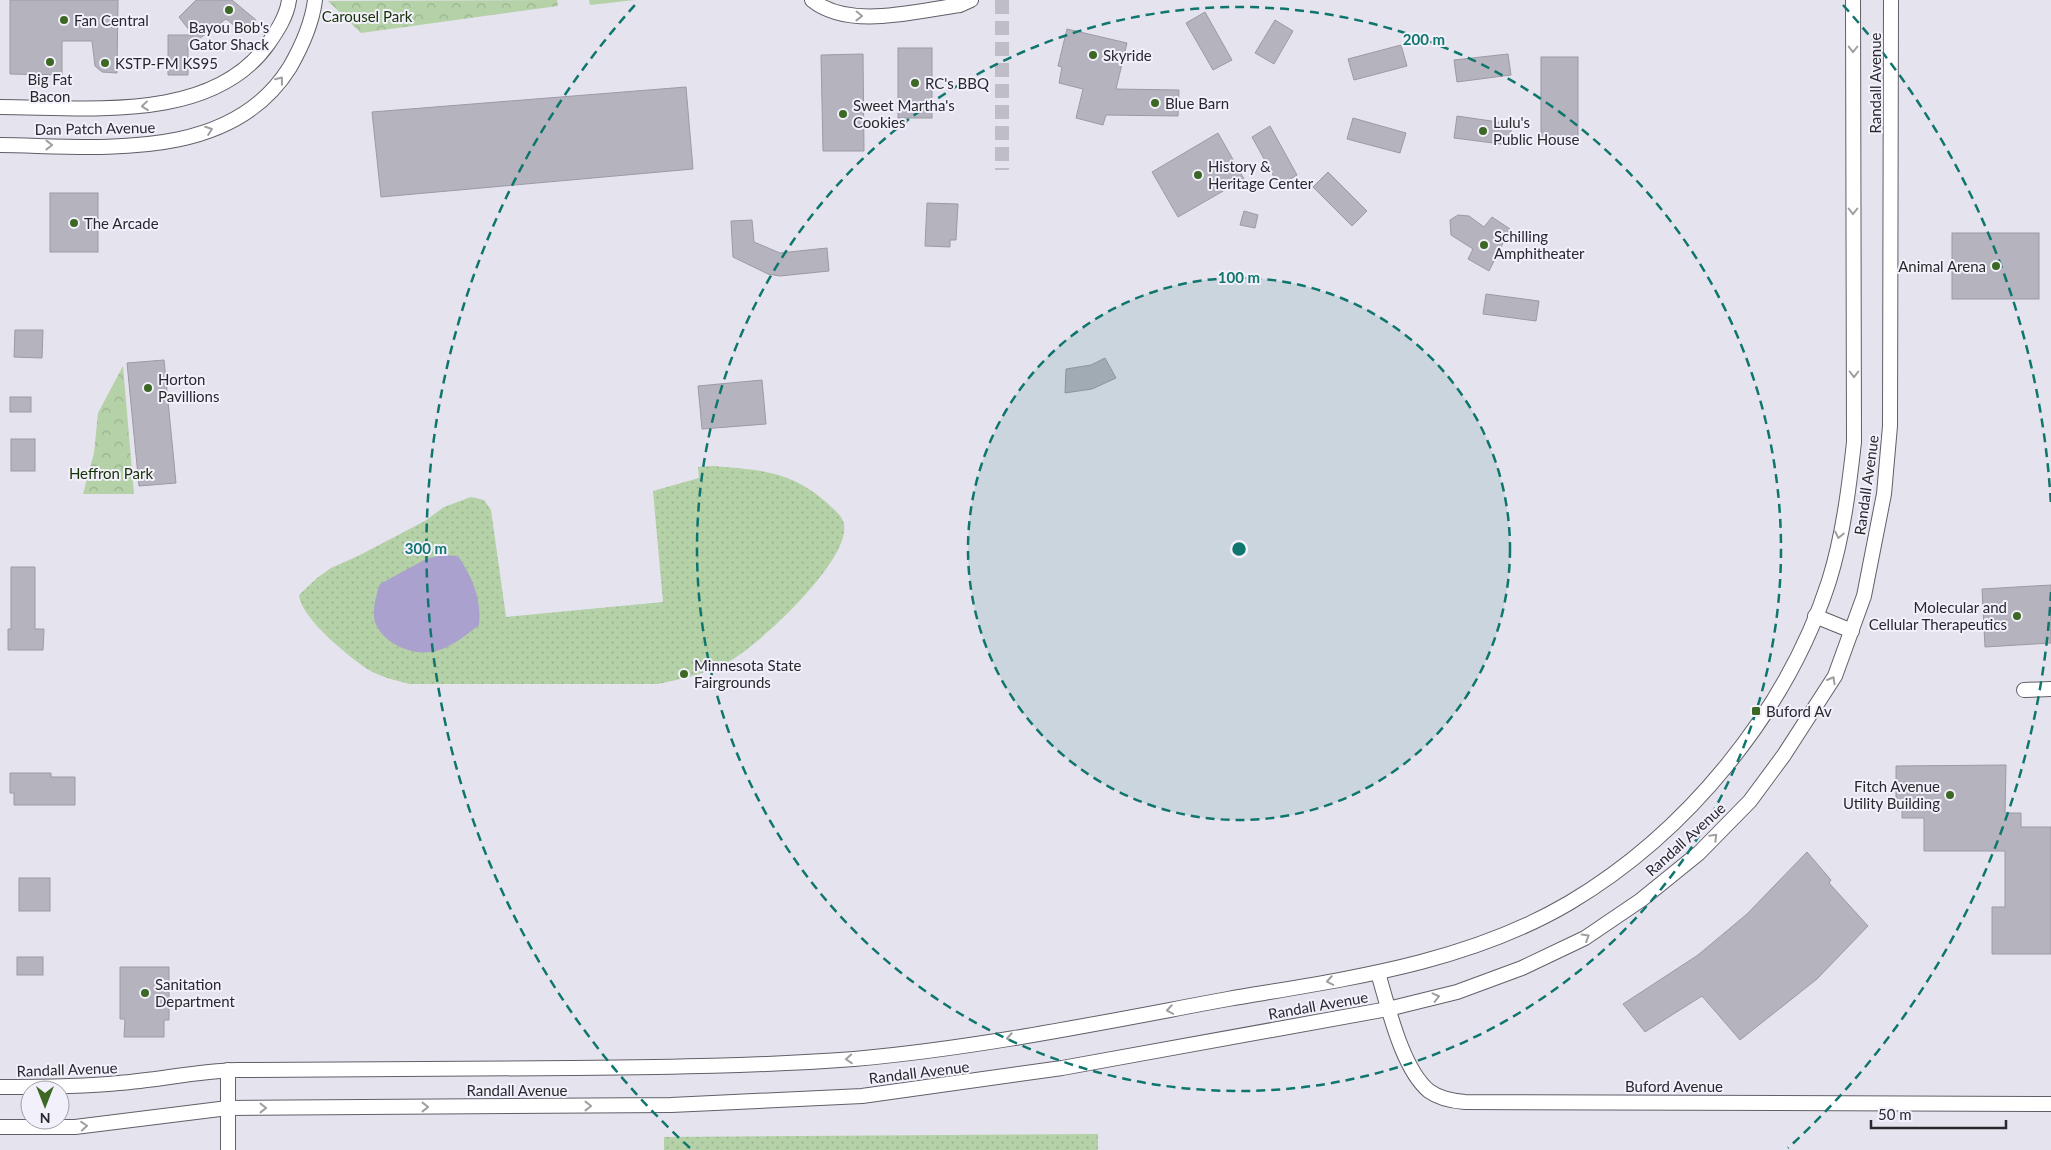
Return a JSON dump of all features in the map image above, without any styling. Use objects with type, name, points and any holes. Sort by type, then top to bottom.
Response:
[{"type":"street","name":"Dan Patch Avenue","points":[[0,107],[148,106],[203,92],[225,82],[248,67],[263,51],[277,31],[289,0]]},
{"type":"street","name":"Dan Patch Avenue","points":[[0,145],[124,146],[156,144],[214,129],[244,113],[266,98],[282,79],[306,36],[315,0]]},
{"type":"street","points":[[813,1],[827,10],[856,17],[960,5],[971,0]]},
{"type":"street","name":"Randall Avenue","points":[[0,1087],[109,1084],[228,1070],[670,1067],[854,1058],[982,1043],[1378,973],[1445,957],[1507,933],[1568,903],[1622,867],[1679,816],[1721,772],[1759,726],[1802,648],[1829,579],[1848,491],[1854,442],[1853,0]]},
{"type":"street","name":"Randall Avenue","points":[[0,1127],[75,1127],[228,1108],[671,1105],[862,1096],[1062,1068],[1388,1009],[1457,992],[1522,968],[1585,938],[1648,894],[1699,853],[1750,801],[1784,755],[1835,676],[1864,596],[1884,494],[1890,426],[1891,0]]},
{"type":"street","points":[[1815,616],[1852,631]]},
{"type":"street","points":[[2024,690],[2051,689]]},
{"type":"street","name":"Buford Avenue","points":[[1378,973],[1388,1009],[1407,1058],[1418,1079],[1430,1091],[1445,1100],[1465,1102],[2051,1104]]},
{"type":"street","points":[[228,1070],[228,1150]]},
{"type":"green space","name":"Carousel Park","points":[[557,0],[558,6],[361,33],[328,1]]},
{"type":"green space","points":[[589,0],[635,0],[590,5]]},
{"type":"green space","name":"Heffron Park","points":[[123,366],[134,494],[83,494],[94,453],[98,413]]},
{"type":"green space","points":[[713,466],[759,471],[799,483],[813,491],[836,511],[843,521],[843,536],[835,555],[821,576],[782,619],[761,638],[730,661],[686,678],[658,684],[409,684],[378,675],[360,664],[327,636],[308,615],[299,595],[331,568],[425,521],[444,507],[471,497],[484,500],[491,510],[506,617],[663,602],[653,491],[699,478],[698,467]]},
{"type":"green space","points":[[1098,1134],[1098,1150],[664,1150],[664,1137]]},
{"type":"shaded area","points":[[443,555],[458,556],[468,572],[479,606],[479,625],[464,637],[436,651],[418,652],[400,647],[385,637],[375,622],[374,608],[380,584],[426,559]]},
{"type":"building","name":"Fan Central","points":[[10,0],[118,0],[117,73],[102,72],[95,66],[92,41],[62,41],[62,75],[10,74]]},
{"type":"building","points":[[196,0],[232,0],[256,20],[245,34],[226,19],[188,47],[188,75],[168,75],[168,35],[193,35],[179,17]]},
{"type":"building","points":[[1205,12],[1232,60],[1213,70],[1186,23]]},
{"type":"building","points":[[1275,20],[1293,31],[1274,64],[1255,53]]},
{"type":"building","points":[[1067,29],[1127,43],[1116,89],[1179,90],[1178,116],[1106,115],[1103,125],[1076,118],[1083,89],[1059,83],[1062,67],[1058,66]]},
{"type":"building","points":[[1401,45],[1407,66],[1354,80],[1348,59]]},
{"type":"building","name":"RC's BBQ","points":[[898,48],[932,48],[932,118],[898,118]]},
{"type":"building","name":"Sweet Martha's Cookies","points":[[863,54],[864,151],[823,151],[821,55]]},
{"type":"building","points":[[1508,54],[1511,75],[1457,82],[1454,60]]},
{"type":"building","points":[[1541,57],[1578,57],[1578,142],[1541,142]]},
{"type":"building","points":[[686,87],[693,169],[381,197],[372,112]]},
{"type":"building","name":"Lulu's Public House","points":[[1457,116],[1512,124],[1509,145],[1454,138]]},
{"type":"building","points":[[1353,118],[1406,133],[1400,153],[1347,139]]},
{"type":"building","points":[[1270,126],[1297,175],[1279,186],[1252,137]]},
{"type":"building","name":"History & Heritage Center","points":[[1218,133],[1244,179],[1178,217],[1152,172]]},
{"type":"building","points":[[1328,172],[1367,211],[1352,226],[1313,187]]},
{"type":"building","name":"The Arcade","points":[[50,193],[98,193],[98,252],[50,252]]},
{"type":"building","points":[[927,203],[958,204],[956,240],[950,240],[950,247],[925,246]]},
{"type":"building","points":[[1244,211],[1258,215],[1255,228],[1240,225]]},
{"type":"building","name":"Schilling Amphitheater","points":[[1458,215],[1469,216],[1484,227],[1492,217],[1510,229],[1489,271],[1468,259],[1473,249],[1451,235],[1450,220]]},
{"type":"building","points":[[752,220],[754,242],[780,253],[827,248],[829,271],[780,276],[768,274],[733,257],[731,221]]},
{"type":"building","name":"Animal Arena","points":[[1952,233],[2039,233],[2039,299],[1952,299]]},
{"type":"building","points":[[1486,294],[1539,301],[1536,321],[1483,314]]},
{"type":"building","points":[[15,330],[43,330],[42,358],[14,357]]},
{"type":"building","points":[[1105,358],[1116,378],[1092,389],[1065,393],[1066,369],[1091,365]]},
{"type":"building","points":[[164,360],[176,483],[139,486],[127,363]]},
{"type":"building","points":[[762,380],[766,424],[702,429],[698,386]]},
{"type":"building","points":[[10,397],[31,397],[31,412],[10,412]]},
{"type":"building","points":[[11,439],[35,439],[35,471],[11,471]]},
{"type":"building","points":[[11,567],[35,567],[35,629],[44,629],[43,650],[8,650],[8,629],[11,629]]},
{"type":"building","name":"Molecular and Cellular Therapeutics","points":[[2051,585],[2051,643],[1985,647],[1982,589]]},
{"type":"building","points":[[2006,765],[2005,813],[2021,813],[2021,827],[2051,827],[2051,954],[1992,954],[1992,907],[2005,907],[2005,851],[1924,851],[1924,818],[1902,818],[1902,810],[1896,810],[1896,766]]},
{"type":"building","points":[[10,773],[51,773],[51,777],[75,777],[75,805],[14,805],[14,793],[10,793]]},
{"type":"building","points":[[1807,852],[1831,880],[1829,883],[1868,926],[1817,979],[1740,1040],[1702,996],[1645,1032],[1623,1004],[1698,955],[1747,914]]},
{"type":"building","points":[[19,878],[50,878],[50,911],[19,911]]},
{"type":"building","points":[[17,957],[43,957],[43,975],[17,975]]},
{"type":"building","name":"Sanitation Department","points":[[120,967],[169,967],[169,1020],[164,1020],[164,1037],[124,1037],[125,1019],[120,1019]]},
{"type":"tunnel","points":[[1002,0],[1002,170]]},
{"type":"place","name":"Bayou Bob's Gator Shack","points":[[229,10]]},
{"type":"place","name":"Fan Central","points":[[64,20]]},
{"type":"place","name":"Skyride","points":[[1093,55]]},
{"type":"place","name":"Big Fat Bacon","points":[[50,62]]},
{"type":"place","name":"KSTP-FM KS95","points":[[105,63]]},
{"type":"place","name":"RC's BBQ","points":[[915,83]]},
{"type":"place","name":"Blue Barn","points":[[1155,103]]},
{"type":"place","name":"Sweet Martha's Cookies","points":[[843,114]]},
{"type":"place","name":"Lulu's Public House","points":[[1483,131]]},
{"type":"place","name":"History & Heritage Center","points":[[1198,175]]},
{"type":"place","name":"The Arcade","points":[[74,223]]},
{"type":"place","name":"Schilling Amphitheater","points":[[1484,245]]},
{"type":"place","name":"Animal Arena","points":[[1996,266]]},
{"type":"place","name":"Horton Pavillions","points":[[148,388]]},
{"type":"place","name":"Molecular and Cellular Therapeutics","points":[[2017,616]]},
{"type":"place","name":"Minnesota State Fairgrounds","points":[[684,674]]},
{"type":"place","name":"Buford Av","points":[[1756,711]]},
{"type":"place","name":"Fitch Avenue Utility Building","points":[[1950,795]]},
{"type":"place","name":"Sanitation Department","points":[[145,993]]}]
